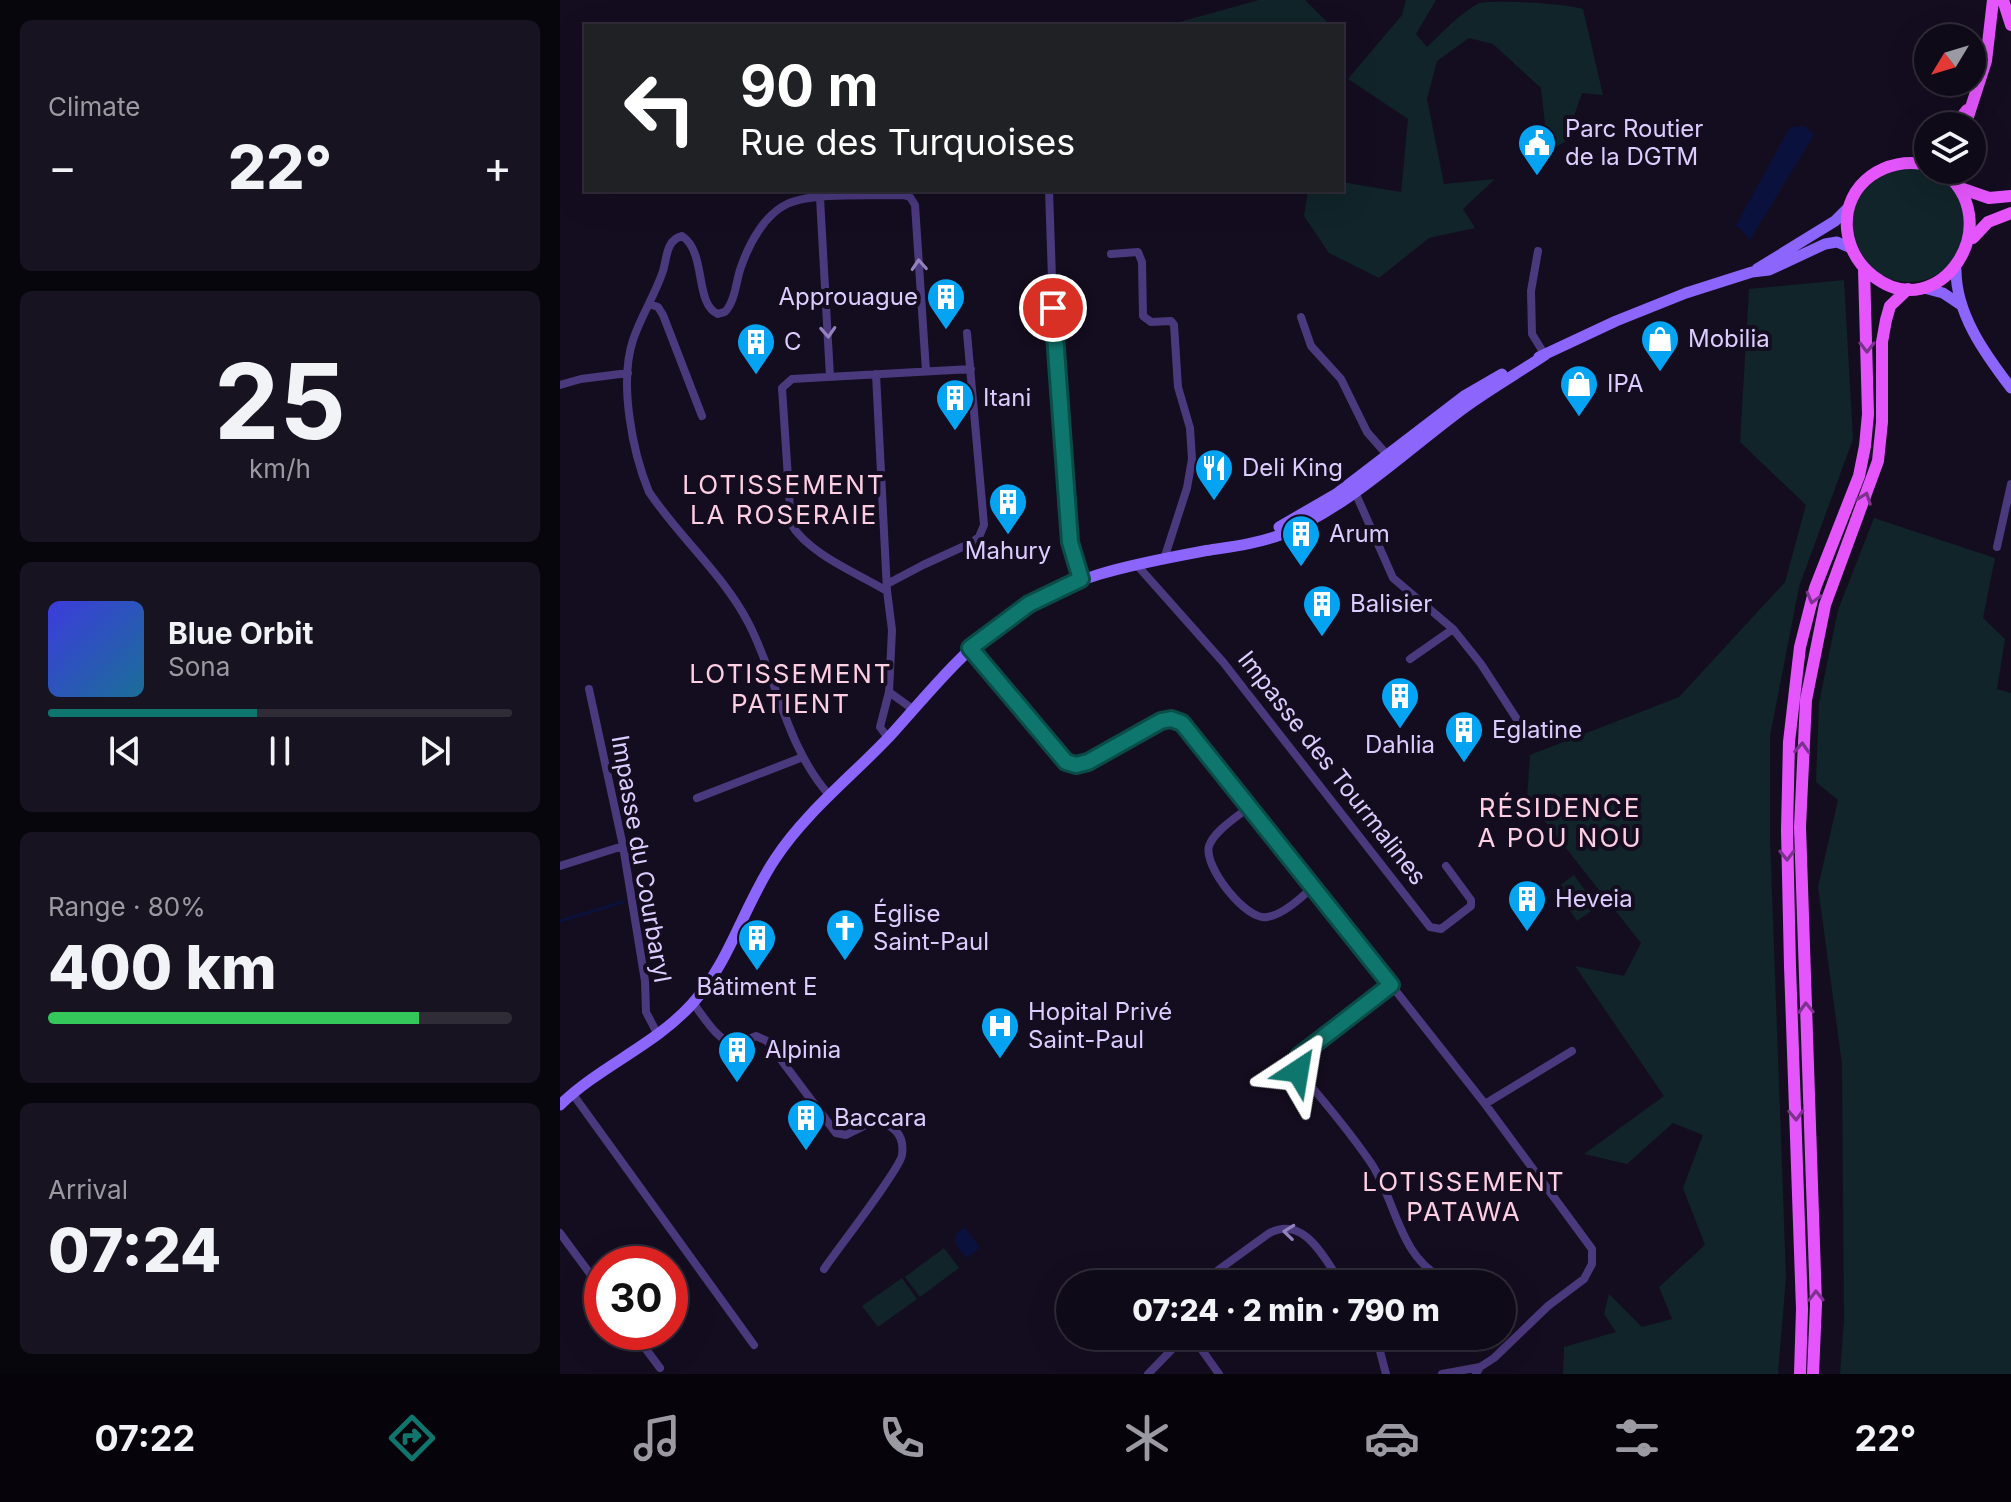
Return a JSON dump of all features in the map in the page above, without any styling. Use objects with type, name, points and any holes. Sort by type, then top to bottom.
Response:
[{"type":"main road","points":[[1971,112],[1986,61],[1993,0]]},
{"type":"main road","points":[[2003,0],[2011,25]]},
{"type":"main road","points":[[1966,112],[1975,101]]},
{"type":"main road","points":[[1752,272],[1835,221],[1849,207],[1858,189],[1872,173],[1885,166],[1914,161]]},
{"type":"main road","points":[[1960,184],[1972,213],[1973,238]]},
{"type":"main road","points":[[1963,189],[1989,198],[2011,196]]},
{"type":"main road","points":[[1849,207],[1847,228],[1851,248],[1864,269],[1892,286],[1943,293],[1961,305]]},
{"type":"main road","points":[[1924,288],[1956,270],[1964,261],[1973,238],[1988,222],[2011,213]]},
{"type":"main road","points":[[1232,546],[1309,511],[1545,355],[1616,321],[1686,293],[1752,272],[1769,270],[1825,244],[1837,242],[1851,248]]},
{"type":"main road","points":[[1800,1374],[1802,1309],[1789,951],[1789,742],[1800,647],[1811,603],[1859,476],[1865,446],[1868,414],[1864,269]]},
{"type":"main road","points":[[1956,270],[1956,287],[1961,305],[1992,362],[2011,388]]},
{"type":"main road","points":[[1813,1374],[1816,1304],[1800,827],[1806,700],[1825,605],[1878,461],[1882,422],[1882,342],[1886,320],[1890,306],[1908,289]]},
{"type":"main road","points":[[560,1105],[572,1093],[658,1035],[693,1003],[720,965],[776,856],[970,648],[1029,604],[1081,579],[1136,564],[1259,541],[1297,527],[1355,492],[1390,458]]},
{"type":"street","points":[[1049,192],[1053,308],[1070,542],[1081,579]]},
{"type":"street","points":[[830,796],[803,757],[788,727],[762,651],[735,600],[649,492],[634,445],[628,373],[633,341],[662,273],[670,244],[676,237],[682,236],[693,247],[707,303],[712,312],[718,314],[730,306],[741,266],[768,217],[785,205],[802,199],[903,195],[910,197],[915,205],[926,371]]},
{"type":"street","points":[[820,198],[830,377]]},
{"type":"street","points":[[1538,251],[1531,291],[1532,334],[1545,355]]},
{"type":"street","points":[[1111,254],[1138,252],[1142,262],[1143,316],[1151,322],[1171,321],[1174,325],[1178,387],[1190,428],[1192,459],[1187,488],[1164,559]]},
{"type":"street","points":[[649,304],[658,307],[663,315],[702,416]]},
{"type":"street","points":[[1301,317],[1311,346],[1341,379],[1367,432],[1390,458]]},
{"type":"street","points":[[887,588],[923,565],[971,543],[982,532],[984,525],[967,333]]},
{"type":"street","points":[[887,588],[816,550],[799,536],[791,524],[784,385],[792,379],[971,369]]},
{"type":"street","points":[[560,385],[628,373]]},
{"type":"street","points":[[876,374],[892,630],[889,692],[880,727],[888,738]]},
{"type":"street","points":[[1997,547],[2011,484]]},
{"type":"street","points":[[1355,492],[1393,578],[1453,629],[1481,664],[1520,724]]},
{"type":"street","name":"Impasse des Tourmalines","points":[[1136,564],[1223,662],[1430,927],[1435,929],[1441,929],[1471,906],[1471,900],[1446,866]]},
{"type":"street","points":[[1410,659],[1453,629]]},
{"type":"street","points":[[970,648],[1066,762],[1076,765],[1088,762],[1161,721],[1171,719],[1190,730],[1485,1104],[1592,1249],[1593,1258],[1584,1279],[1548,1306],[1494,1358],[1478,1370],[1442,1374]]},
{"type":"street","name":"Impasse du Courbaryl","points":[[589,689],[623,846],[645,981],[646,1012],[658,1035]]},
{"type":"street","points":[[889,692],[914,710]]},
{"type":"street","points":[[697,798],[803,757]]},
{"type":"street","points":[[1249,807],[1218,833],[1208,853],[1213,870],[1240,903],[1254,914],[1267,918],[1314,886]]},
{"type":"street","points":[[560,866],[623,846]]},
{"type":"street","points":[[1391,985],[1299,1056],[1296,1064],[1372,1165],[1397,1221],[1417,1257],[1429,1270]]},
{"type":"street","points":[[693,1003],[728,1042],[736,1043],[754,1036],[767,1041],[836,1133],[846,1135],[874,1121],[892,1126],[900,1135],[902,1159],[824,1269]]},
{"type":"street","points":[[1485,1104],[1572,1051]]},
{"type":"street","points":[[572,1093],[754,1345]]},
{"type":"street","points":[[1218,1270],[1268,1234],[1281,1229],[1302,1233],[1311,1240],[1332,1270]]},
{"type":"street","points":[[560,1233],[584,1266]]},
{"type":"street","points":[[646,1350],[660,1368]]},
{"type":"street","points":[[1148,1374],[1171,1350]]},
{"type":"street","points":[[1202,1350],[1219,1374]]},
{"type":"street","points":[[1380,1350],[1386,1374]]},
{"type":"green space","points":[[1259,0],[1305,0],[1328,23],[1323,24],[1172,24]]},
{"type":"green space","points":[[1406,0],[1436,0],[1416,34],[1427,47],[1479,3],[1530,3],[1583,9],[1603,95],[1582,93],[1565,142],[1555,147],[1546,133],[1541,88],[1493,44],[1469,38],[1437,61],[1427,99],[1444,184],[1495,179],[1463,209],[1475,228],[1429,238],[1379,278],[1329,253],[1304,216],[1308,192],[1344,192],[1344,182],[1401,192],[1408,119],[1348,79],[1402,15]]},
{"type":"green space","points":[[1914,168],[1914,184],[1948,184],[1956,193],[1965,214],[1965,236],[1956,257],[1941,272],[1920,281],[1898,281],[1877,272],[1862,257],[1853,236],[1853,214],[1862,193],[1877,178],[1898,169]]},
{"type":"green space","points":[[1844,280],[1853,439],[1799,587],[1770,736],[1770,838],[1786,1277],[1778,1374],[1563,1374],[1564,1347],[1616,1332],[1604,1314],[1609,1294],[1642,1327],[1672,1319],[1659,1287],[1705,1245],[1683,1188],[1703,1135],[1673,1123],[1627,1164],[1584,1154],[1664,1096],[1575,966],[1624,976],[1641,943],[1527,799],[1530,755],[1679,697],[1785,582],[1806,505],[1740,442],[1749,289]]},
{"type":"green space","points":[[1874,518],[1995,558],[1983,618],[2005,639],[1997,689],[2011,693],[2011,1374],[1840,1374],[1844,1319],[1842,1064],[1818,887],[1838,800],[1816,782],[1819,703],[1838,610]]},
{"type":"green space","points":[[1574,875],[1597,907],[1577,921],[1555,889]]},
{"type":"green space","points":[[944,1248],[959,1268],[920,1297],[905,1277]]},
{"type":"green space","points":[[902,1278],[917,1299],[878,1327],[862,1306]]},
{"type":"shaded area","points":[[1805,126],[1814,135],[1750,240],[1736,225],[1790,127]]},
{"type":"shaded area","points":[[965,1227],[980,1248],[966,1258],[955,1243],[956,1234]]},
{"type":"waterway","points":[[560,921],[623,902]]},
{"type":"place","name":"Parc Routier de la DGTM","points":[[1537,177]]},
{"type":"place","name":"Approuague","points":[[946,331]]},
{"type":"place","name":"Mobilia","points":[[1660,373]]},
{"type":"place","name":"C","points":[[756,376]]},
{"type":"place","name":"IPA","points":[[1579,418]]},
{"type":"place","name":"Itani","points":[[955,432]]},
{"type":"place","name":"Deli King","points":[[1214,502]]},
{"type":"place","name":"Mahury","points":[[1008,536]]},
{"type":"place","name":"Arum","points":[[1301,568]]},
{"type":"place","name":"Balisier","points":[[1322,638]]},
{"type":"place","name":"Dahlia","points":[[1400,730]]},
{"type":"place","name":"Eglatine","points":[[1464,764]]},
{"type":"place","name":"Heveia","points":[[1527,933]]},
{"type":"place","name":"Église Saint-Paul","points":[[845,962]]},
{"type":"place","name":"Bâtiment E","points":[[757,972]]},
{"type":"place","name":"Hopital Privé Saint-Paul","points":[[1000,1060]]},
{"type":"place","name":"Alpinia","points":[[737,1084]]},
{"type":"place","name":"Baccara","points":[[806,1152]]},
{"type":"district","name":"LOTISSEMENT LA ROSERAIE","points":[[784,500]]},
{"type":"district","name":"LOTISSEMENT PATIENT","points":[[791,689]]},
{"type":"district","name":"RÉSIDENCE A POU NOU","points":[[1560,823]]},
{"type":"district","name":"LOTISSEMENT PATAWA","points":[[1464,1197]]},
{"type":"route","points":[[1053,308],[1070,542],[1081,579],[1029,604],[970,648],[1066,762],[1076,765],[1088,762],[1161,721],[1171,719],[1182,723],[1391,985],[1299,1056],[1296,1064],[1298,1071]]}]
